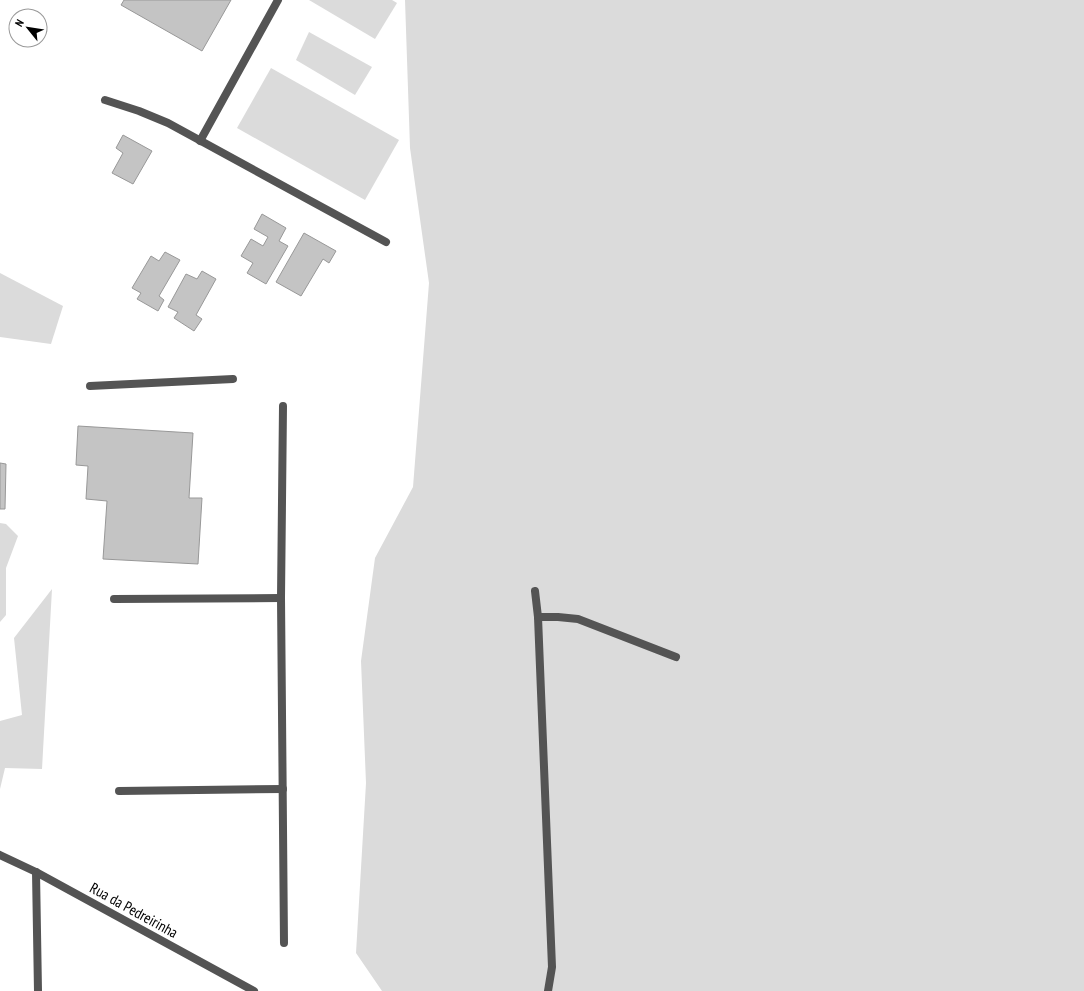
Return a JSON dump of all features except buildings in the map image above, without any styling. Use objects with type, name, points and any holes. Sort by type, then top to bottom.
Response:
[{"type":"street","points":[[200,141],[278,0]]},
{"type":"street","points":[[105,100],[139,111],[168,123],[386,242]]},
{"type":"street","points":[[90,386],[233,379]]},
{"type":"street","points":[[283,406],[281,598],[284,943]]},
{"type":"street","points":[[535,591],[538,617],[552,967],[548,991]]},
{"type":"street","points":[[114,599],[281,598]]},
{"type":"street","points":[[538,617],[578,619],[676,657]]},
{"type":"street","points":[[119,791],[283,789]]},
{"type":"street","name":"Rua da Pedreirinha","points":[[0,855],[36,872],[254,991]]},
{"type":"street","points":[[36,872],[38,991]]},
{"type":"shaded area","points":[[309,0],[392,0],[397,3],[375,39]]},
{"type":"shaded area","points":[[405,0],[1084,0],[1084,991],[382,991],[356,953],[366,783],[361,661],[375,558],[413,487],[429,283],[410,148]]},
{"type":"shaded area","points":[[309,32],[372,67],[355,95],[296,60]]},
{"type":"shaded area","points":[[271,68],[399,140],[365,200],[237,128]]},
{"type":"shaded area","points":[[0,273],[63,306],[51,344],[0,337]]},
{"type":"shaded area","points":[[0,523],[6,524],[18,536],[6,568],[6,615],[0,622]]},
{"type":"shaded area","points":[[52,589],[42,769],[5,768],[0,789],[0,721],[22,715],[14,638]]}]
